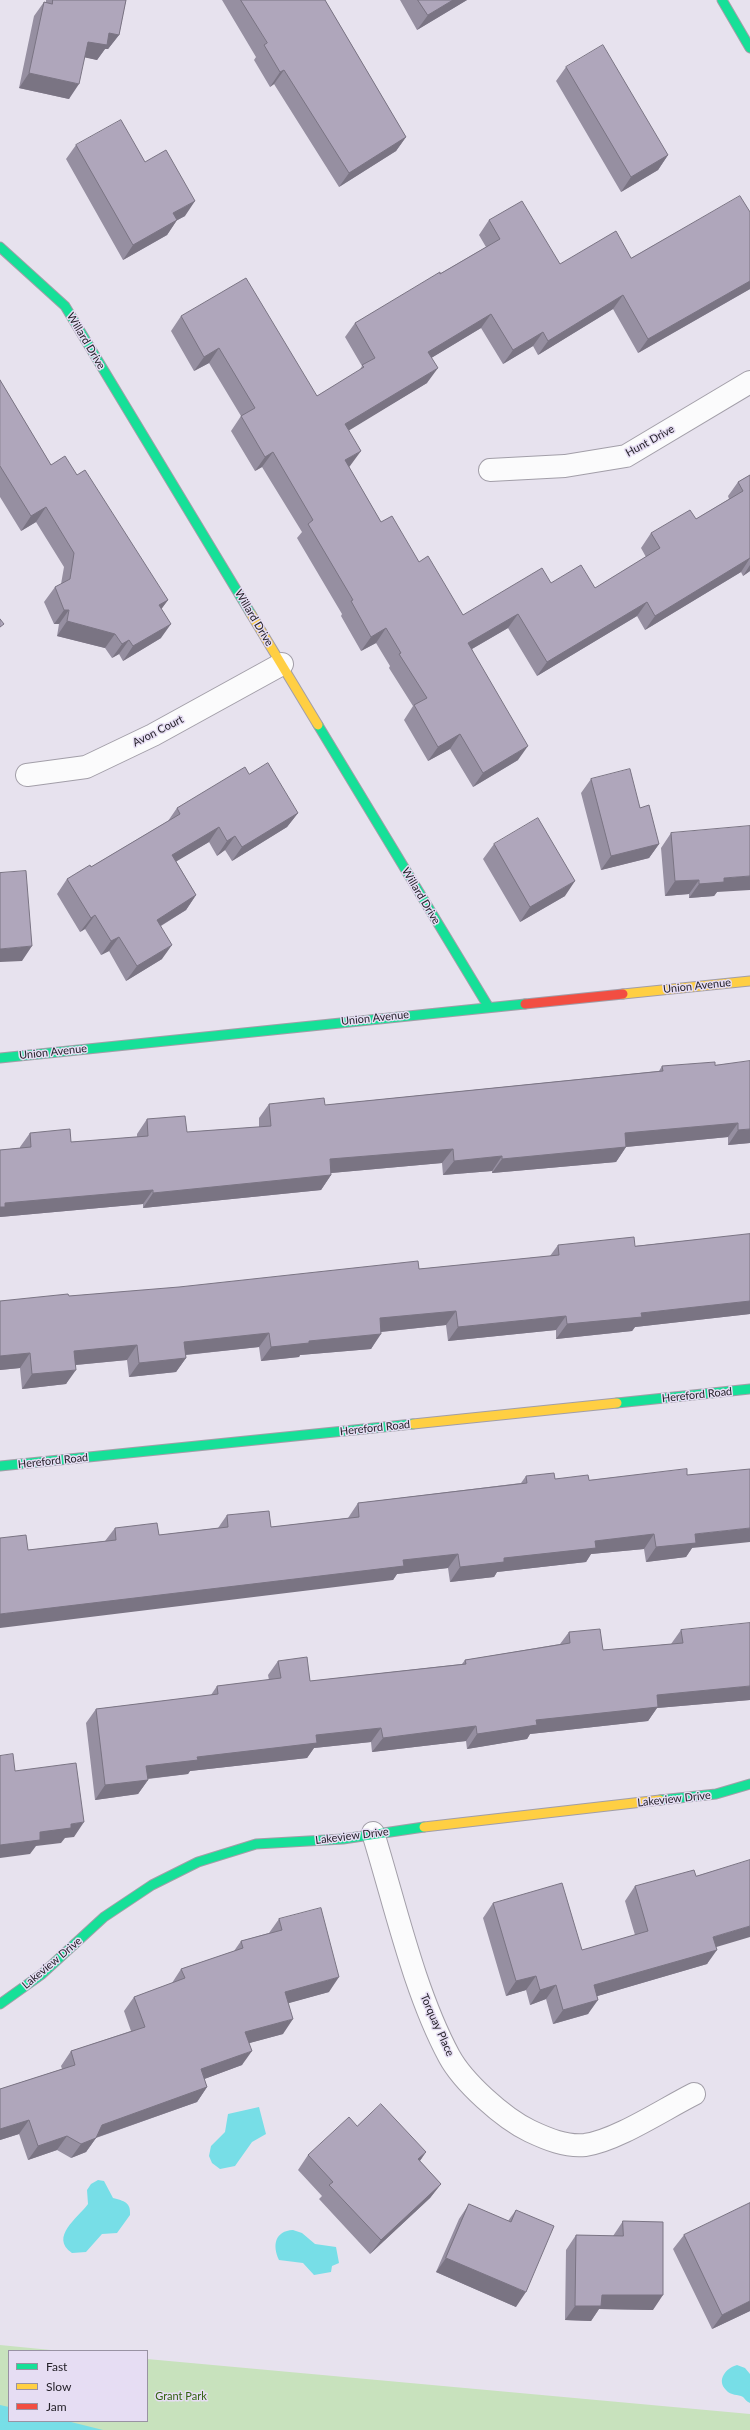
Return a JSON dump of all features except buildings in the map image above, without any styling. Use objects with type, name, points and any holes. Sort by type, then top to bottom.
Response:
[{"type":"street","points":[[722,0],[750,48]]},
{"type":"street","name":"Willard Drive","points":[[0,247],[65,306],[488,1006]]},
{"type":"street","name":"Hunt Drive","points":[[490,470],[565,466],[626,456],[750,382]]},
{"type":"street","name":"Avon Court","points":[[27,775],[86,767],[153,735],[282,664]]},
{"type":"street","name":"Union Avenue","points":[[0,1058],[488,1006],[750,981]]},
{"type":"street","name":"Hereford Road","points":[[0,1466],[750,1389]]},
{"type":"street","name":"Lakeview Drive","points":[[0,2004],[42,1974],[104,1917],[152,1885],[198,1862],[256,1844],[343,1839],[374,1833],[716,1794],[750,1784]]},
{"type":"street","name":"Torquay Place","points":[[374,1833],[425,2001],[449,2057],[481,2096],[524,2128],[552,2141],[583,2145],[602,2142],[694,2094]]},
{"type":"green space","name":"Grant Park","points":[[0,2345],[51,2350],[8,2350],[8,2422],[148,2422],[148,2359],[750,2414],[750,2430],[0,2430]]},
{"type":"water","points":[[259,2107],[266,2134],[252,2142],[235,2166],[220,2169],[212,2163],[209,2156],[211,2146],[225,2132],[228,2114]]},
{"type":"water","points":[[98,2180],[104,2181],[113,2198],[123,2201],[128,2205],[130,2215],[117,2233],[102,2234],[86,2252],[72,2253],[63,2241],[64,2234],[72,2221],[88,2204],[87,2190],[91,2184]]},
{"type":"water","points":[[293,2230],[302,2233],[315,2244],[336,2247],[339,2263],[332,2266],[331,2272],[314,2275],[303,2263],[279,2260],[276,2249],[277,2240],[282,2233]]},
{"type":"water","points":[[737,2365],[745,2368],[750,2374],[750,2403],[739,2395],[728,2392],[723,2386],[722,2378],[726,2372]]},
{"type":"water","points":[[0,2405],[8,2407],[8,2422],[71,2422],[103,2430],[0,2430]]},
{"type":"traffic: fast","points":[[722,0],[750,48]]},
{"type":"traffic: fast","points":[[0,247],[65,306],[251,614]]},
{"type":"traffic: fast","points":[[318,725],[488,1006]]},
{"type":"traffic: fast","points":[[0,1058],[525,1004]]},
{"type":"traffic: fast","points":[[617,1403],[750,1389]]},
{"type":"traffic: fast","points":[[0,1466],[413,1424]]},
{"type":"traffic: fast","points":[[660,1800],[716,1794],[750,1784]]},
{"type":"traffic: fast","points":[[0,2004],[42,1974],[104,1917],[152,1885],[198,1862],[256,1844],[343,1839],[424,1827]]},
{"type":"traffic: slow","points":[[251,614],[318,725]]},
{"type":"traffic: slow","points":[[623,994],[750,981]]},
{"type":"traffic: slow","points":[[413,1424],[617,1403]]},
{"type":"traffic: slow","points":[[424,1827],[660,1800]]},
{"type":"traffic: jam","points":[[525,1004],[623,994]]}]
